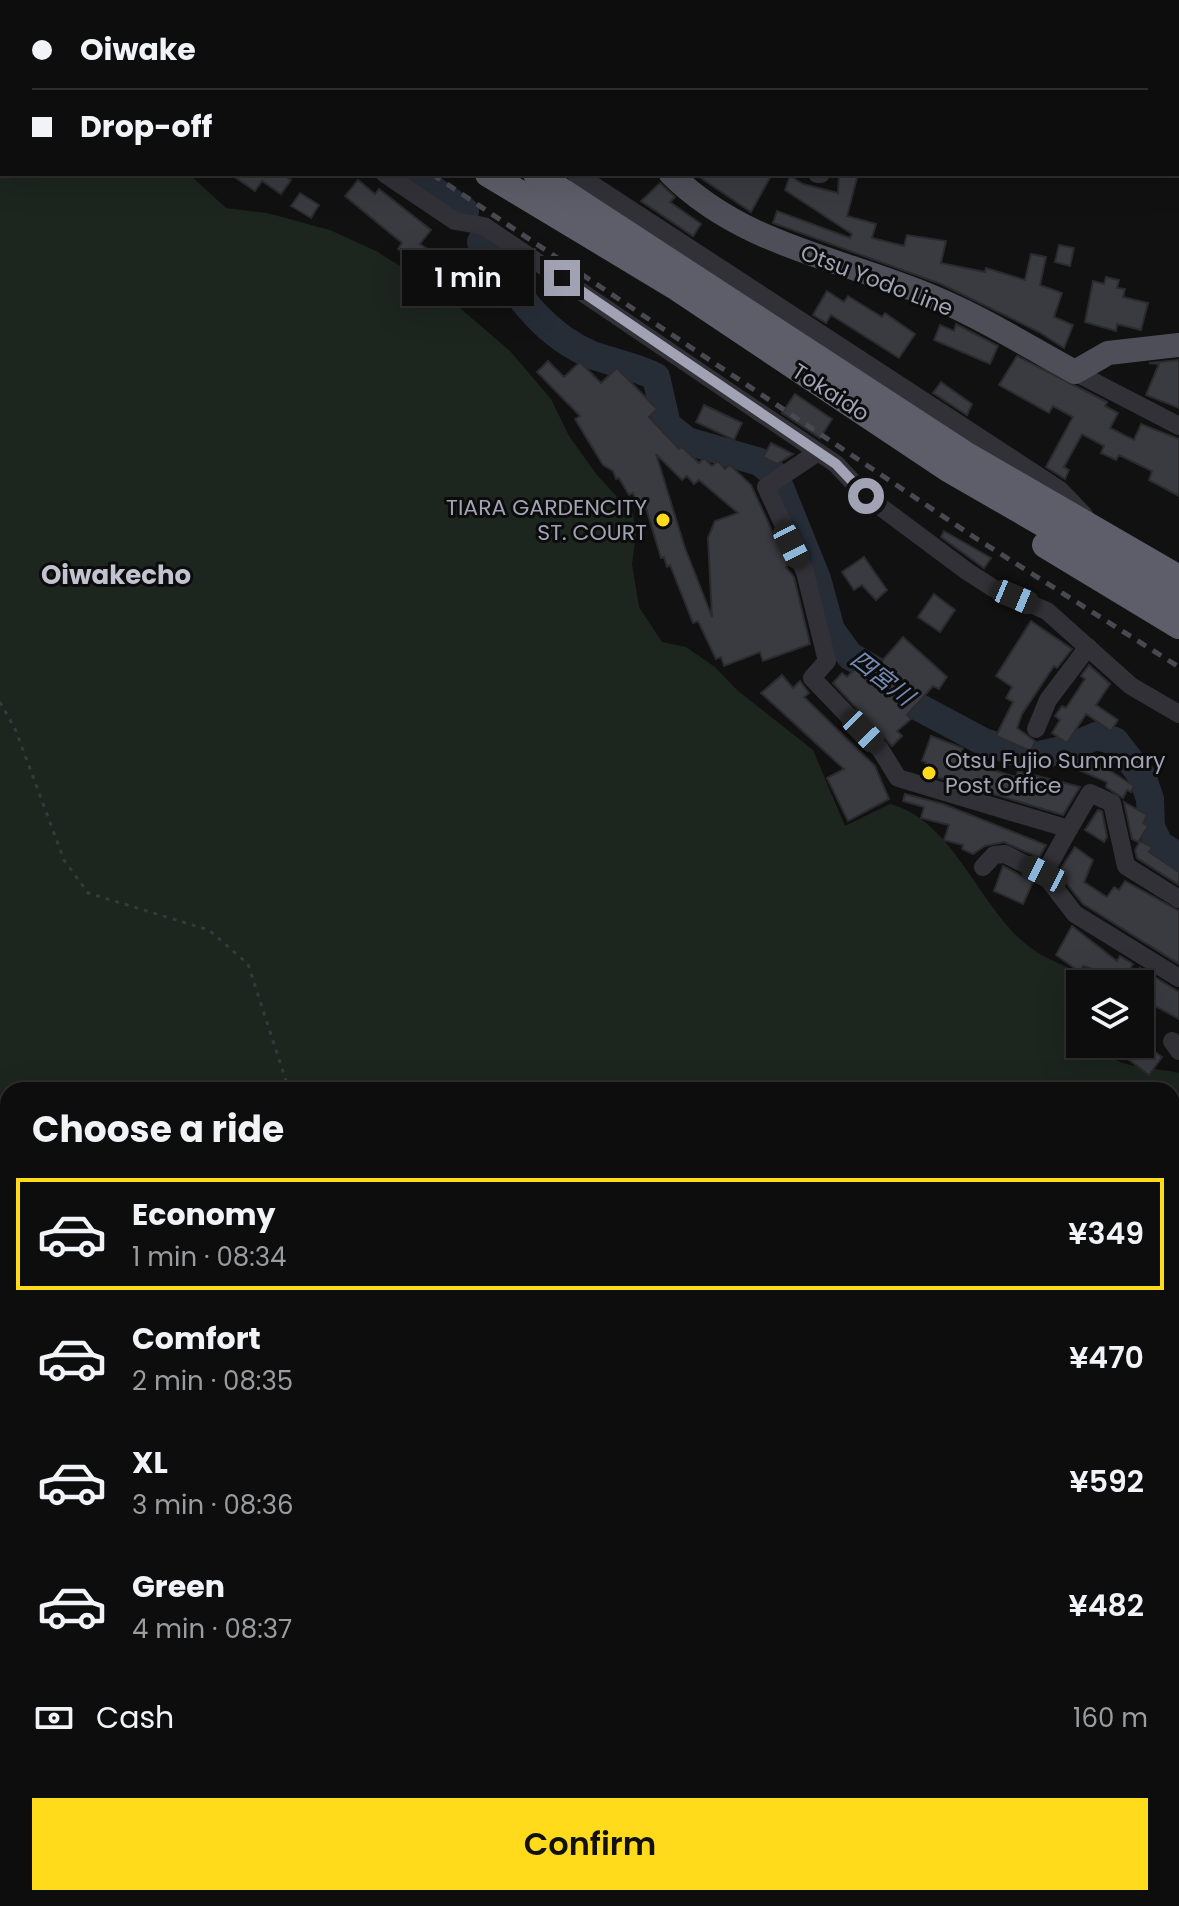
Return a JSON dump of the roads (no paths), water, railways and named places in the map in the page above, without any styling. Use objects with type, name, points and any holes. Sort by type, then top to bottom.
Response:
[{"type":"highway","name":"Tokaido","points":[[491,176],[674,286],[948,469],[1179,602]]},
{"type":"highway","name":"Tokaido","points":[[539,176],[707,282],[879,399],[1106,538],[1179,578]]},
{"type":"highway","points":[[948,469],[1008,519],[1070,562],[1179,626]]},
{"type":"main road","name":"Otsu Yodo Line","points":[[673,176],[714,212],[799,251],[938,299],[1075,372]]},
{"type":"main road","points":[[1075,372],[1108,353],[1179,345]]},
{"type":"street","points":[[388,176],[455,221],[484,226],[836,464],[866,496],[968,572],[993,588],[1047,611],[1131,686],[1179,714]]},
{"type":"street","points":[[579,176],[1060,490],[1106,538]]},
{"type":"street","points":[[1075,372],[1179,426]]},
{"type":"street","points":[[818,452],[766,487],[805,572],[827,661],[812,678],[880,749],[898,778],[1069,829]]},
{"type":"street","points":[[1036,729],[1048,700],[1088,647]]},
{"type":"street","points":[[1044,874],[1090,793],[1112,803],[1126,866],[1179,899]]},
{"type":"street","points":[[983,867],[994,855],[1005,854],[1044,874],[1075,914],[1179,978]]},
{"type":"waterway","name":"四宮川","points":[[413,176],[465,211]]},
{"type":"waterway","name":"四宮川","points":[[481,242],[516,292],[557,334],[592,355],[656,377],[667,425],[687,441],[760,462],[775,475],[817,579],[831,630],[850,656],[876,671],[909,702],[984,742],[1031,757],[1066,749],[1096,736],[1115,741],[1142,776],[1150,799],[1151,827],[1159,844],[1179,857]]},
{"type":"railway","points":[[435,176],[974,537],[1179,667]]},
{"type":"place","name":"TIARA GARDENCITY ST. COURT","points":[[663,520]]},
{"type":"place","name":"Otsu Fujio Summary Post Office","points":[[929,773]]},
{"type":"district","name":"Oiwakecho","points":[[116,575]]}]
